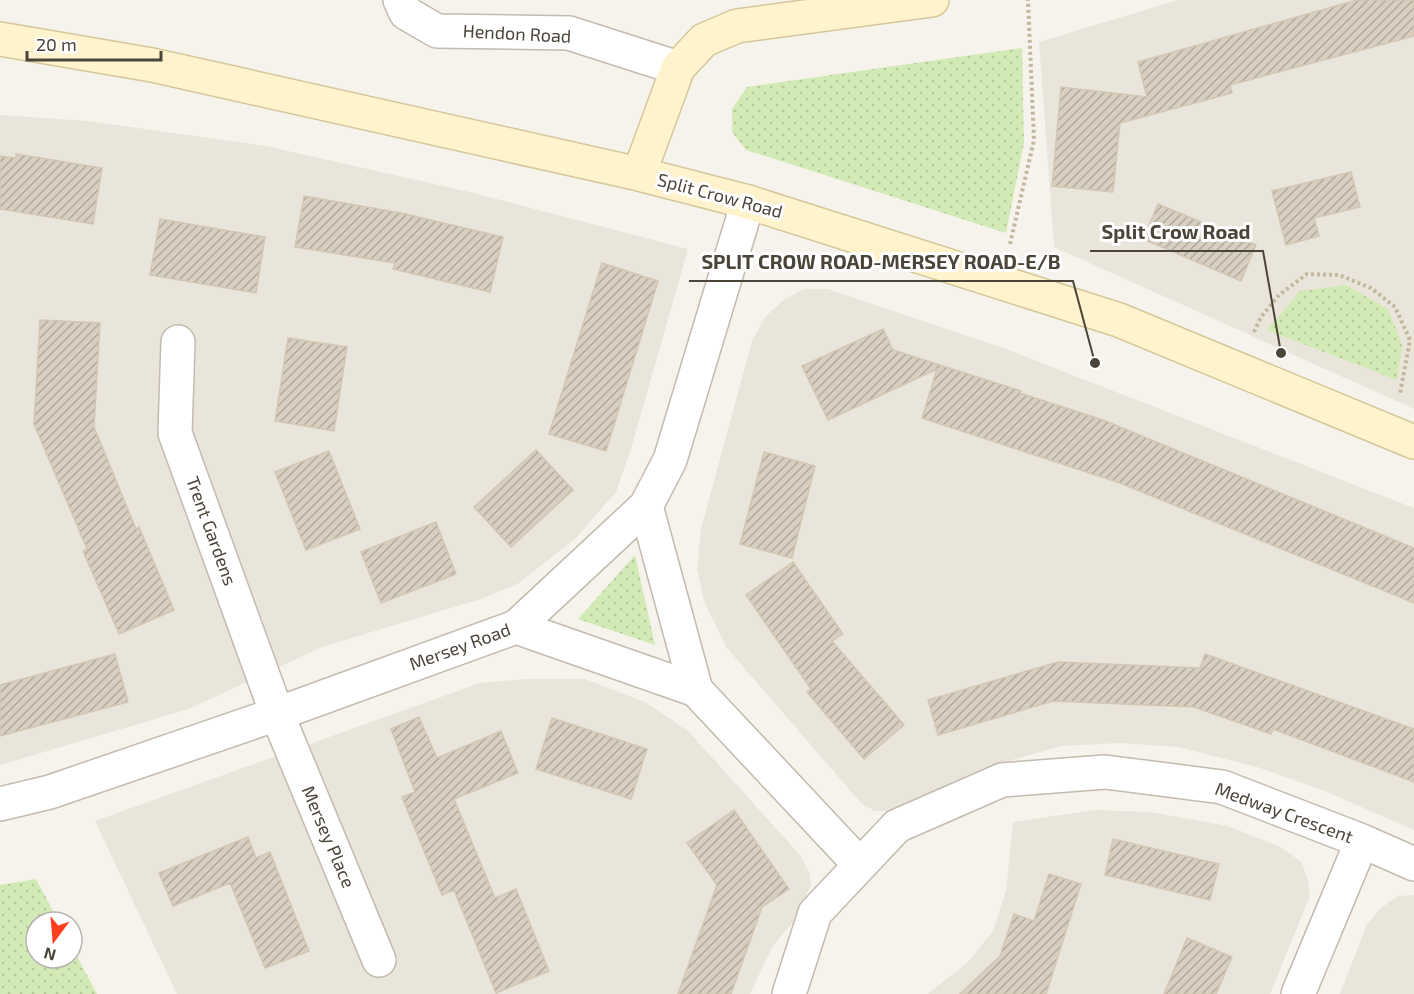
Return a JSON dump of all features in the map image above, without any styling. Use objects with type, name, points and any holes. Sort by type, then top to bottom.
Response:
[{"type":"street","name":"Hendon Road","points":[[400,0],[406,14],[437,31],[569,33],[678,68]]},
{"type":"street","points":[[639,174],[678,68],[704,40],[737,26],[932,0]]},
{"type":"street","name":"Split Crow Road","points":[[0,39],[152,65],[639,174],[748,202],[1119,320],[1402,437]]},
{"type":"street","name":"Mersey Road","points":[[0,804],[50,792],[277,714],[516,627],[646,506],[670,460],[748,202]]},
{"type":"street","name":"Trent Gardens","points":[[178,342],[175,433],[277,714]]},
{"type":"street","points":[[646,506],[696,690]]},
{"type":"street","points":[[516,627],[696,690],[861,865]]},
{"type":"street","name":"Mersey Place","points":[[277,714],[379,960]]},
{"type":"street","name":"Medway Crescent","points":[[789,994],[815,913],[897,826],[1002,780],[1105,772],[1222,787],[1362,841],[1414,864]]},
{"type":"street","points":[[1298,994],[1362,841]]},
{"type":"path","points":[[1001,283],[1034,140],[1028,0]]},
{"type":"path","points":[[1238,369],[1261,317],[1279,295],[1307,274],[1339,274],[1371,288],[1395,307],[1410,340],[1405,374],[1402,437]]},
{"type":"shaded area","points":[[1178,0],[1414,0],[1414,409],[1054,247],[1039,42]]},
{"type":"shaded area","points":[[0,115],[88,121],[266,146],[474,193],[688,249],[630,452],[616,492],[576,538],[519,583],[484,598],[322,647],[189,709],[0,765]]},
{"type":"shaded area","points":[[804,289],[828,289],[1006,349],[1414,508],[1414,830],[1325,791],[1257,767],[1178,747],[1120,743],[1061,746],[981,769],[894,811],[875,811],[862,804],[726,647],[704,601],[697,569],[701,529],[752,341],[766,316],[785,299]]},
{"type":"shaded area","points":[[525,679],[585,679],[647,703],[689,732],[800,855],[810,874],[811,885],[795,920],[772,947],[750,994],[177,994],[95,821],[480,683]]},
{"type":"shaded area","points":[[1095,810],[1150,812],[1228,826],[1281,847],[1301,862],[1308,880],[1310,896],[1270,994],[928,994],[968,962],[993,931],[1006,891],[1013,822]]},
{"type":"shaded area","points":[[1414,895],[1414,994],[1340,994],[1367,924],[1381,908],[1398,896]]},
{"type":"green space","points":[[1022,48],[1024,143],[1006,233],[746,150],[732,132],[732,109],[747,87]]},
{"type":"green space","points":[[1346,285],[1388,309],[1402,345],[1397,380],[1267,330],[1300,291]]},
{"type":"green space","points":[[635,555],[655,645],[578,619]]},
{"type":"green space","points":[[36,879],[53,910],[24,910],[24,970],[84,970],[97,994],[0,994],[0,885]]},
{"type":"building","points":[[1357,0],[1414,0],[1414,36],[1230,85],[1232,93],[1120,123],[1113,192],[1052,186],[1061,87],[1147,97],[1138,62]]},
{"type":"building","points":[[16,154],[102,168],[93,224],[0,209],[0,156],[16,158]]},
{"type":"building","points":[[1351,172],[1360,207],[1314,218],[1319,236],[1286,245],[1272,191]]},
{"type":"building","points":[[304,196],[401,213],[503,237],[490,292],[393,269],[395,263],[295,247]]},
{"type":"building","points":[[1158,204],[1256,245],[1241,281],[1143,239]]},
{"type":"building","points":[[160,219],[265,237],[256,293],[150,275]]},
{"type":"building","points":[[602,263],[658,281],[606,451],[549,434]]},
{"type":"building","points":[[40,320],[100,323],[94,427],[136,529],[139,527],[174,610],[119,634],[83,551],[87,549],[34,424]]},
{"type":"building","points":[[883,329],[893,350],[1103,420],[1414,548],[1414,603],[1120,483],[922,418],[937,369],[828,420],[802,366]]},
{"type":"building","points":[[288,338],[347,347],[334,431],[275,421]]},
{"type":"building","points":[[536,450],[573,490],[511,547],[474,507]]},
{"type":"building","points":[[329,451],[360,529],[306,550],[275,472]]},
{"type":"building","points":[[764,452],[815,466],[792,558],[740,544]]},
{"type":"building","points":[[436,522],[456,574],[381,603],[361,552]]},
{"type":"building","points":[[793,562],[843,634],[832,641],[904,725],[864,759],[807,692],[811,689],[746,595]]},
{"type":"building","points":[[115,654],[128,702],[0,736],[0,685]]},
{"type":"building","points":[[1205,654],[1414,729],[1414,782],[1273,729],[1271,734],[1194,707],[1053,701],[938,735],[928,700],[1058,662],[1200,668]]},
{"type":"building","points":[[419,717],[437,758],[501,731],[518,773],[454,799],[495,898],[516,889],[549,971],[496,993],[454,890],[442,895],[402,797],[415,792],[391,729]]},
{"type":"building","points":[[552,718],[647,749],[631,799],[536,769]]},
{"type":"building","points":[[734,810],[789,889],[762,907],[731,994],[678,994],[717,885],[687,843]]},
{"type":"building","points":[[248,837],[256,858],[270,852],[309,951],[265,968],[230,883],[173,906],[159,873]]},
{"type":"building","points":[[1113,839],[1219,864],[1210,900],[1105,875]]},
{"type":"building","points":[[1049,874],[1081,884],[1046,994],[960,994],[1000,956],[1014,914],[1034,921]]},
{"type":"building","points":[[1187,938],[1232,957],[1216,994],[1164,994]]},
{"type":"place","name":"Split Crow Road","points":[[1281,353]]},
{"type":"place","name":"SPLIT CROW ROAD-MERSEY ROAD-E/B","points":[[1095,363]]}]
